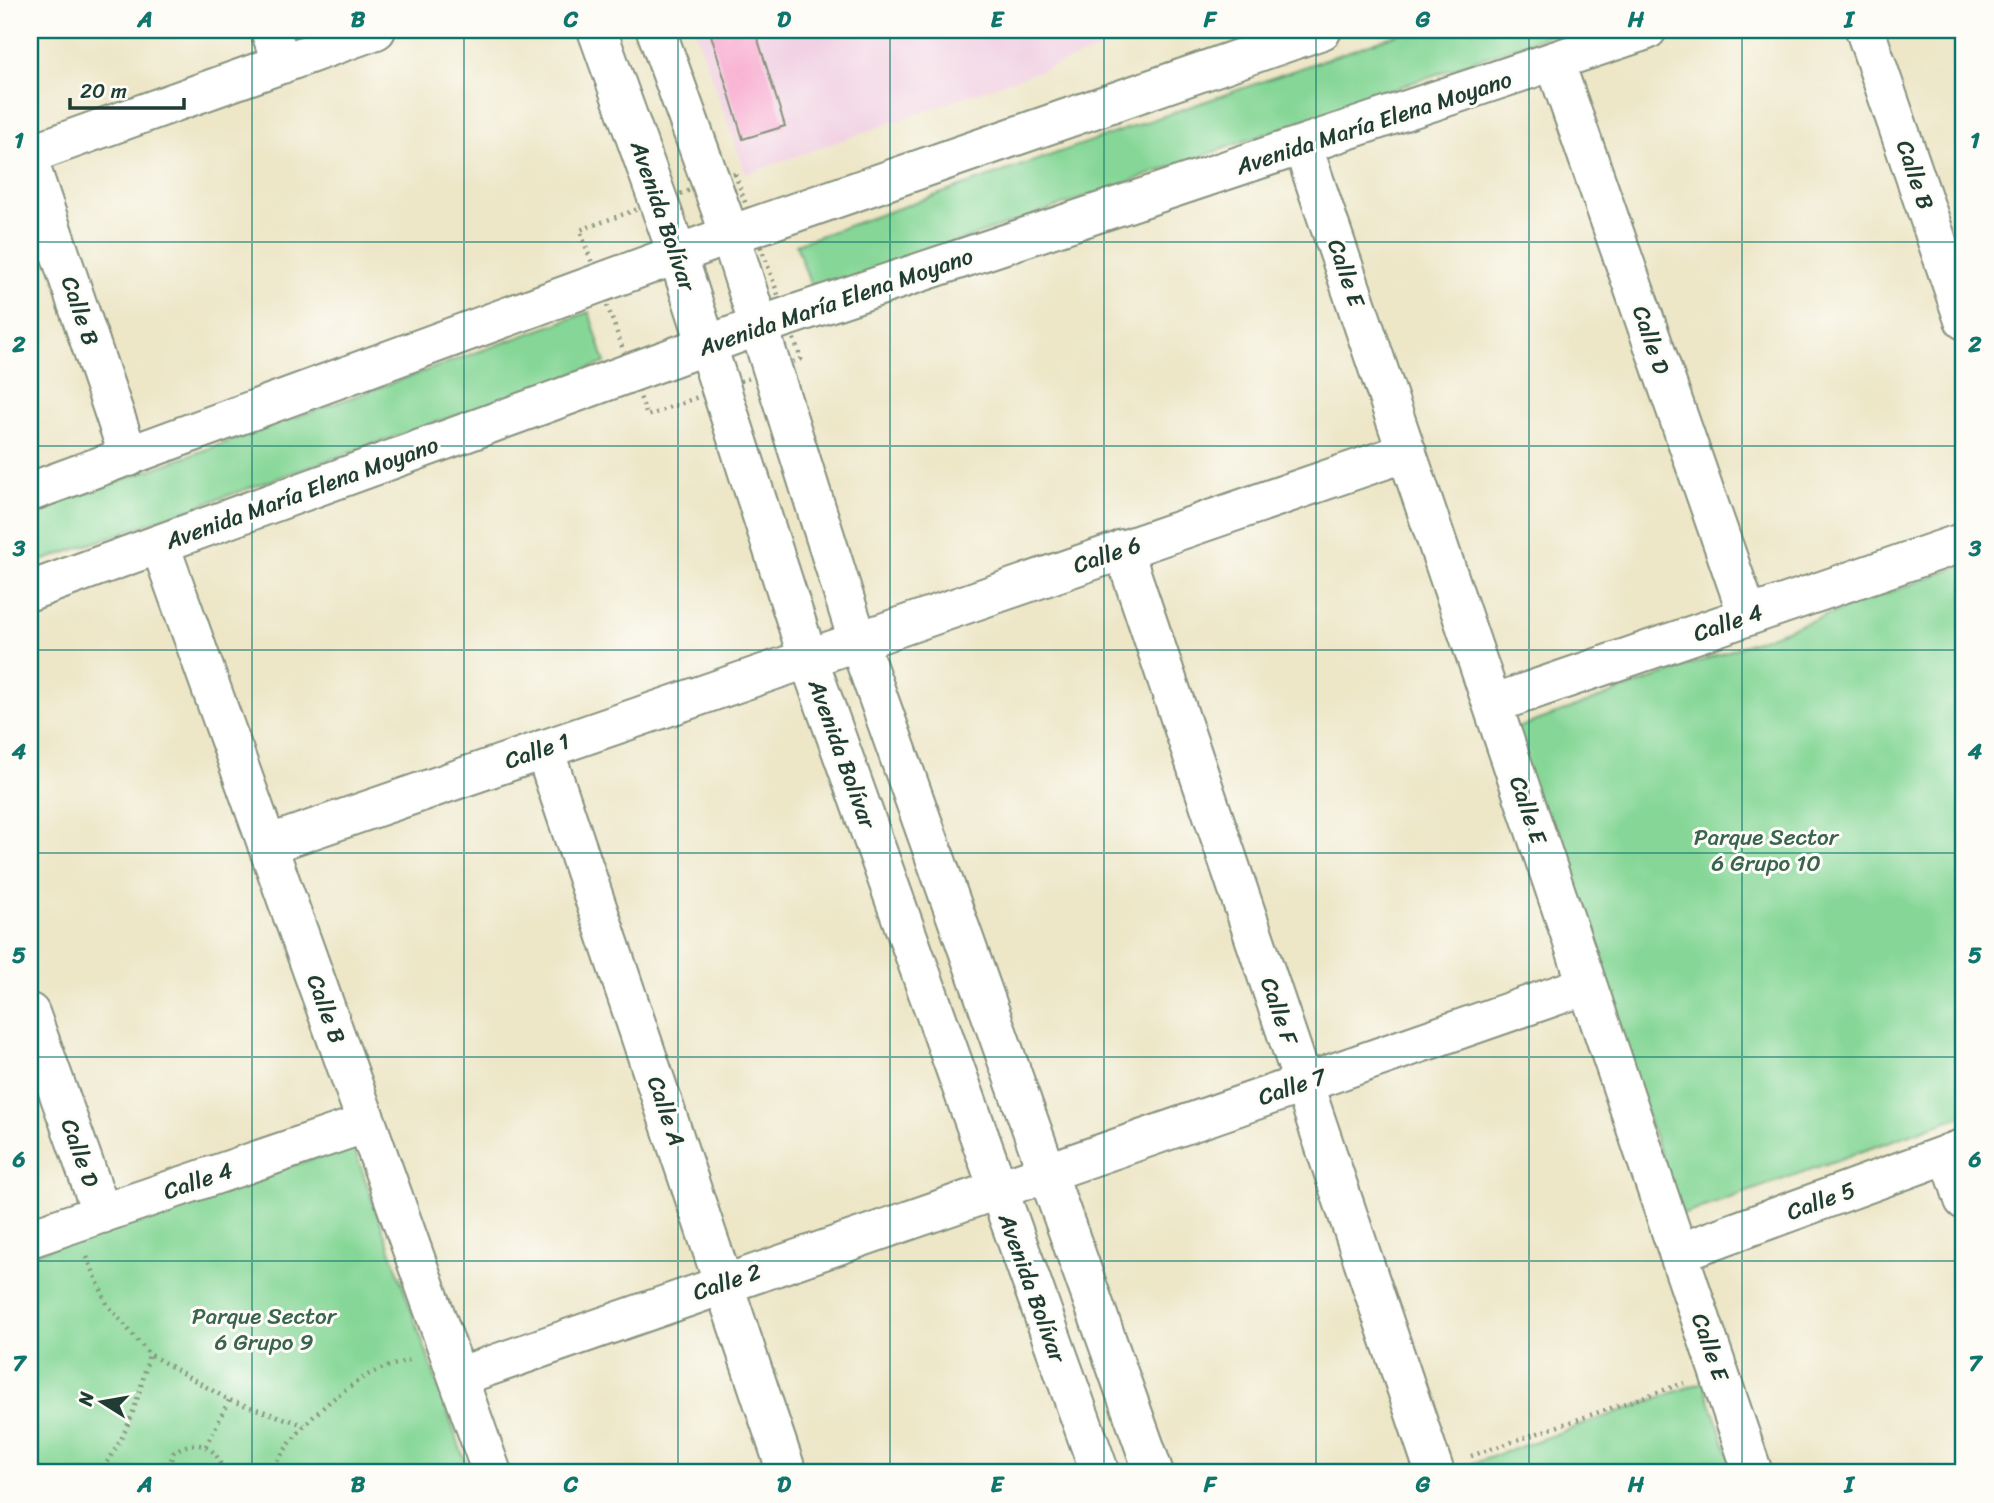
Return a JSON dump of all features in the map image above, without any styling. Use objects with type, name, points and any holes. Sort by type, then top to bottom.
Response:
[{"type":"street","points":[[30,154],[276,47],[376,30]]},
{"type":"street","name":"Avenida Bolívar","points":[[597,30],[678,256],[808,658],[1100,1473]]},
{"type":"street","points":[[656,30],[730,235],[858,641],[1044,1171],[1154,1473]]},
{"type":"street","points":[[30,492],[730,235],[1322,30]]},
{"type":"street","name":"Avenida María Elena Moyano","points":[[30,591],[759,326],[1555,63],[1647,30]]},
{"type":"street","name":"Calle B","points":[[1865,30],[1952,247],[1964,320]]},
{"type":"street","name":"Calle D","points":[[1555,63],[1748,616]]},
{"type":"street","name":"Calle E","points":[[1303,147],[1753,1473]]},
{"type":"street","name":"Calle B","points":[[30,165],[129,457]]},
{"type":"street","name":"Calle 6","points":[[808,658],[1407,452]]},
{"type":"street","name":"Calle 4","points":[[1492,704],[1964,542]]},
{"type":"street","name":"Calle B","points":[[160,545],[492,1473]]},
{"type":"street","name":"Calle F","points":[[1123,549],[1434,1471]]},
{"type":"street","name":"Calle 1","points":[[267,845],[808,658]]},
{"type":"street","name":"Calle A","points":[[544,749],[788,1473]]},
{"type":"street","name":"Calle 7","points":[[996,1188],[1587,985]]},
{"type":"street","name":"Calle D","points":[[30,1013],[87,1219]]},
{"type":"street","name":"Calle 4","points":[[30,1238],[367,1123]]},
{"type":"street","points":[[1956,1151],[1964,1199]]},
{"type":"street","name":"Calle 5","points":[[1678,1253],[1956,1151]]},
{"type":"street","name":"Calle 2","points":[[452,1362],[724,1283],[996,1188]]},
{"type":"path","points":[[87,1219],[107,1304],[149,1354],[229,1400],[304,1425]]},
{"type":"path","points":[[99,1473],[112,1457],[137,1405],[149,1354]]},
{"type":"path","points":[[270,1473],[281,1453],[304,1425],[366,1375],[452,1362]]},
{"type":"path","points":[[1434,1471],[1718,1371]]},
{"type":"path","points":[[206,1446],[229,1400]]},
{"type":"path","points":[[166,1473],[168,1460],[181,1447],[190,1444],[206,1446],[220,1462],[222,1473]]},
{"type":"shaded area","points":[[695,30],[1155,30],[746,174]]},
{"type":"green space","points":[[1410,30],[1563,30],[813,292],[796,244]]},
{"type":"green space","points":[[589,312],[605,363],[30,565],[30,513]]},
{"type":"green space","name":"Parque Sector 6 Grupo 10","points":[[1964,565],[1964,1115],[1682,1215],[1512,730]]},
{"type":"green space","name":"Parque Sector 6 Grupo 9","points":[[353,1145],[469,1473],[30,1473],[30,1255]]},
{"type":"green space","points":[[1703,1382],[1735,1473],[1468,1473],[1466,1466]]},
{"type":"building","points":[[728,30],[755,30],[785,126],[743,139],[711,35]]}]
